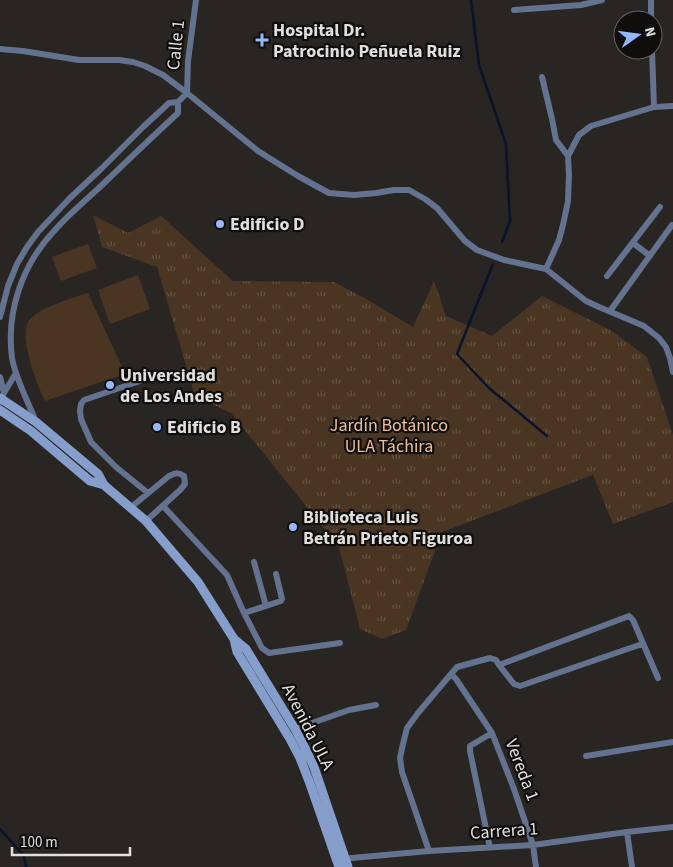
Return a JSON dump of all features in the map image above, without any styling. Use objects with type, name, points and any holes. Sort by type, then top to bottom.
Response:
[{"type":"street","name":"Calle 1","points":[[186,93],[196,0]]},
{"type":"street","points":[[514,10],[582,5],[602,0]]},
{"type":"street","points":[[0,49],[79,60],[119,60],[145,66],[163,75],[258,151],[329,193],[354,195],[409,190],[437,208],[465,241],[477,250],[504,260],[546,269],[586,301],[644,326],[659,338],[666,347],[673,372]]},
{"type":"street","points":[[652,60],[654,107]]},
{"type":"street","points":[[542,77],[556,140],[568,156]]},
{"type":"street","points":[[36,422],[16,373],[12,357],[11,331],[17,295],[30,262],[53,232],[178,113],[178,102],[186,93]]},
{"type":"street","points":[[0,317],[8,286],[17,264],[38,232],[143,127],[169,103],[178,102]]},
{"type":"street","points":[[546,269],[559,240],[566,213],[569,175],[568,156],[578,135],[590,126],[654,107],[673,106]]},
{"type":"street","points":[[608,276],[660,207]]},
{"type":"street","points":[[610,311],[672,225]]},
{"type":"street","points":[[633,242],[650,256]]},
{"type":"street","points":[[1,398],[16,373]]},
{"type":"street","points":[[0,377],[1,398]]},
{"type":"street","points":[[148,493],[116,467],[95,446],[81,419],[80,411],[84,400],[149,378]]},
{"type":"street","name":"Avenida ULA","points":[[1,398],[36,422],[98,474],[104,486]]},
{"type":"street","name":"Avenida ULA","points":[[0,410],[31,431],[90,481],[104,486],[146,521],[198,582],[234,639],[246,649],[295,729],[314,767],[340,862]]},
{"type":"street","points":[[130,508],[174,473],[184,476],[184,484],[180,490],[146,521]]},
{"type":"street","points":[[164,506],[226,574],[262,648],[269,653],[340,643]]},
{"type":"street","points":[[254,562],[266,606]]},
{"type":"street","points":[[244,613],[280,602],[282,599],[276,574]]},
{"type":"street","points":[[499,664],[629,616],[658,678]]},
{"type":"street","name":"Avenida ULA","points":[[234,639],[237,652],[300,758],[340,862],[348,867]]},
{"type":"street","points":[[429,851],[402,772],[400,758],[402,744],[407,728],[457,667],[490,658],[496,660],[514,684],[520,686],[642,644]]},
{"type":"street","name":"Vereda 1","points":[[451,674],[492,733],[533,845],[536,867]]},
{"type":"street","points":[[295,729],[350,710],[376,705]]},
{"type":"street","points":[[490,848],[470,746],[492,733]]},
{"type":"street","points":[[586,756],[673,742]]},
{"type":"street","name":"Carrera 1","points":[[340,862],[429,851],[533,845],[673,827]]},
{"type":"street","points":[[627,832],[632,867]]},
{"type":"green space","name":"Jardín Botánico ULA Táchira","points":[[93,215],[128,233],[161,216],[233,281],[334,282],[413,327],[434,281],[446,316],[492,336],[542,296],[612,331],[647,357],[673,435],[673,502],[613,524],[593,475],[442,532],[406,630],[382,639],[360,629],[339,547],[231,413],[195,396],[157,267],[102,247]]},
{"type":"green space","points":[[88,244],[97,268],[61,281],[52,257]]},
{"type":"green space","points":[[138,275],[150,309],[110,324],[98,290]]},
{"type":"green space","points":[[88,293],[122,367],[119,376],[45,401],[27,350],[26,330],[28,322],[32,317],[47,308]]},
{"type":"waterway","points":[[471,0],[479,65],[506,144],[510,221],[502,242]]},
{"type":"waterway","points":[[493,264],[457,354],[489,388],[547,436]]},
{"type":"waterway","points":[[0,829],[24,856],[26,867]]},
{"type":"place","name":"Hospital Dr. Patrocinio Peñuela Ruiz","points":[[262,40]]},
{"type":"place","name":"Edificio D","points":[[220,224]]},
{"type":"place","name":"Universidad de Los Andes","points":[[110,385]]},
{"type":"place","name":"Edificio B","points":[[157,427]]},
{"type":"place","name":"Biblioteca Luis Betrán Prieto Figuroa","points":[[293,527]]}]
